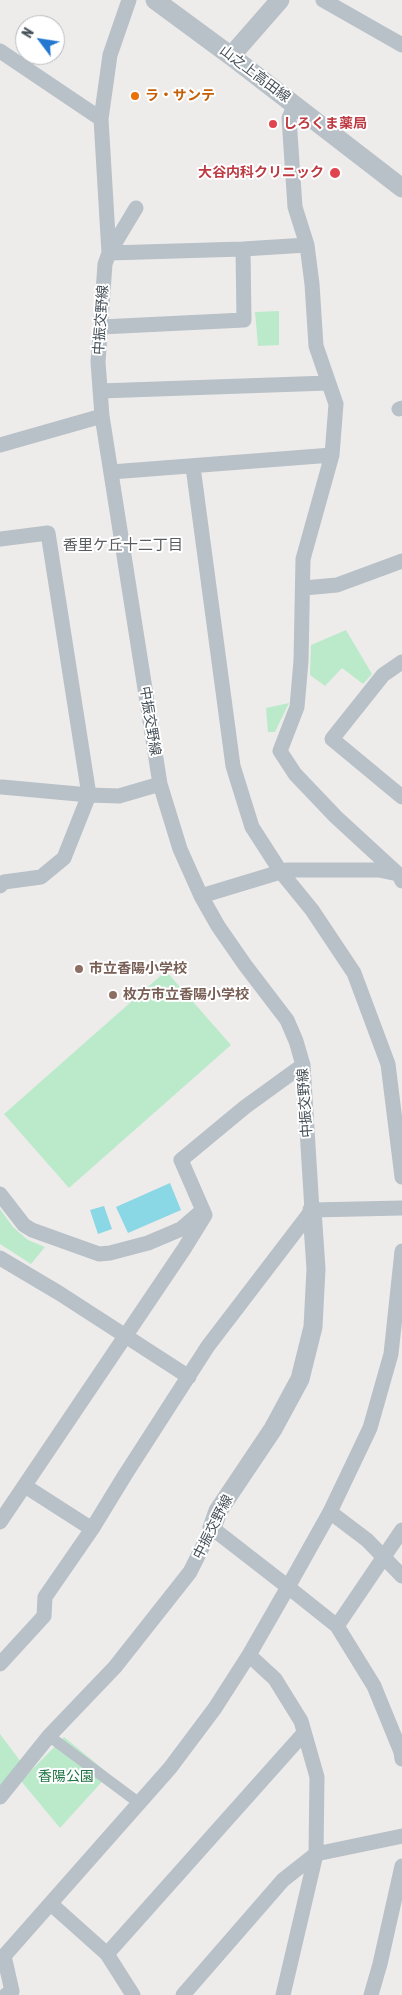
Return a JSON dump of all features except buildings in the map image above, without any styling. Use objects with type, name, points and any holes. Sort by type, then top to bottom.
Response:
[{"type":"street","points":[[129,0],[110,56],[101,119],[109,253],[307,245]]},
{"type":"street","name":"山之上高田線","points":[[154,0],[295,104],[402,188]]},
{"type":"street","points":[[231,56],[280,0]]},
{"type":"street","points":[[323,0],[402,45]]},
{"type":"street","points":[[0,51],[101,119]]},
{"type":"street","points":[[295,104],[289,118],[295,208],[307,245],[312,284],[316,346],[336,404],[332,455],[304,559],[301,661],[296,707],[280,750],[295,774],[336,816],[401,877]]},
{"type":"street","name":"中振交野線","points":[[0,1797],[7,1780],[115,1667],[190,1572],[212,1528],[218,1511],[273,1429],[300,1379],[313,1326],[316,1270],[303,1065],[287,1020],[218,926],[201,896],[180,849],[160,784],[102,416],[98,362],[105,264],[109,253],[136,208]]},
{"type":"street","points":[[101,327],[244,320],[243,249]]},
{"type":"street","points":[[100,391],[328,383]]},
{"type":"street","points":[[0,445],[102,416]]},
{"type":"street","points":[[111,472],[332,455]]},
{"type":"street","points":[[193,467],[233,766],[252,827],[281,872],[312,910],[354,973],[388,1064],[402,1177]]},
{"type":"street","points":[[0,540],[48,533],[89,796],[64,858],[41,877],[4,882],[0,886]]},
{"type":"street","points":[[304,588],[337,585],[402,561]]},
{"type":"street","points":[[400,792],[332,739],[383,675],[402,662]]},
{"type":"street","points":[[1,782],[89,796],[120,796],[160,784]]},
{"type":"street","points":[[201,896],[287,870],[379,870],[401,877]]},
{"type":"street","points":[[0,1522],[205,1215],[181,1160],[246,1107],[303,1065]]},
{"type":"street","points":[[0,1194],[21,1222],[32,1230],[98,1254],[110,1253],[148,1243],[172,1233],[181,1229],[203,1210]]},
{"type":"street","points":[[0,1664],[44,1616],[45,1597],[92,1529],[124,1474],[190,1377],[208,1346],[312,1210],[402,1208]]},
{"type":"street","points":[[10,1994],[2,1952],[52,1904],[170,1768],[215,1708],[249,1655],[330,1512],[370,1428],[381,1393],[391,1354],[402,1251]]},
{"type":"street","points":[[0,1258],[190,1377]]},
{"type":"street","points":[[25,1486],[92,1529]]},
{"type":"street","points":[[330,1512],[367,1540],[402,1576]]},
{"type":"street","points":[[212,1528],[337,1626],[374,1686],[401,1752],[402,1759]]},
{"type":"street","points":[[337,1626],[402,1530]]},
{"type":"street","points":[[249,1655],[274,1679],[301,1721],[317,1777],[316,1854],[284,1995]]},
{"type":"street","points":[[107,1954],[304,1733]]},
{"type":"street","points":[[48,1736],[139,1802]]},
{"type":"street","points":[[183,1995],[283,1880],[316,1854],[402,1836]]},
{"type":"street","points":[[371,1995],[380,1964],[402,1866]]},
{"type":"street","points":[[52,1904],[107,1954],[133,1995]]},
{"type":"green space","points":[[279,311],[279,345],[258,346],[255,312]]},
{"type":"green space","points":[[346,630],[372,674],[363,684],[342,668],[325,686],[310,675],[311,645]]},
{"type":"green space","points":[[289,703],[275,732],[268,732],[266,708]]},
{"type":"green space","points":[[166,971],[231,1045],[69,1188],[4,1114]]},
{"type":"green space","points":[[0,1209],[13,1227],[28,1240],[45,1247],[31,1264],[0,1244]]},
{"type":"green space","points":[[0,1734],[21,1762],[0,1789]]},
{"type":"green space","name":"香陽公園","points":[[64,1737],[109,1774],[60,1828],[21,1781]]},
{"type":"water","points":[[170,1183],[181,1210],[128,1233],[116,1207]]},
{"type":"water","points":[[104,1206],[112,1229],[98,1234],[90,1210]]},
{"type":"place","name":"ラ・サンテ","points":[[135,96]]},
{"type":"place","name":"しろくま薬局","points":[[273,124]]},
{"type":"place","name":"大谷内科クリニック","points":[[335,173]]},
{"type":"place","name":"市立香陽小学校","points":[[79,969]]},
{"type":"place","name":"枚方市立香陽小学校","points":[[113,995]]},
{"type":"district","name":"香里ケ丘十二丁目","points":[[123,545]]}]
